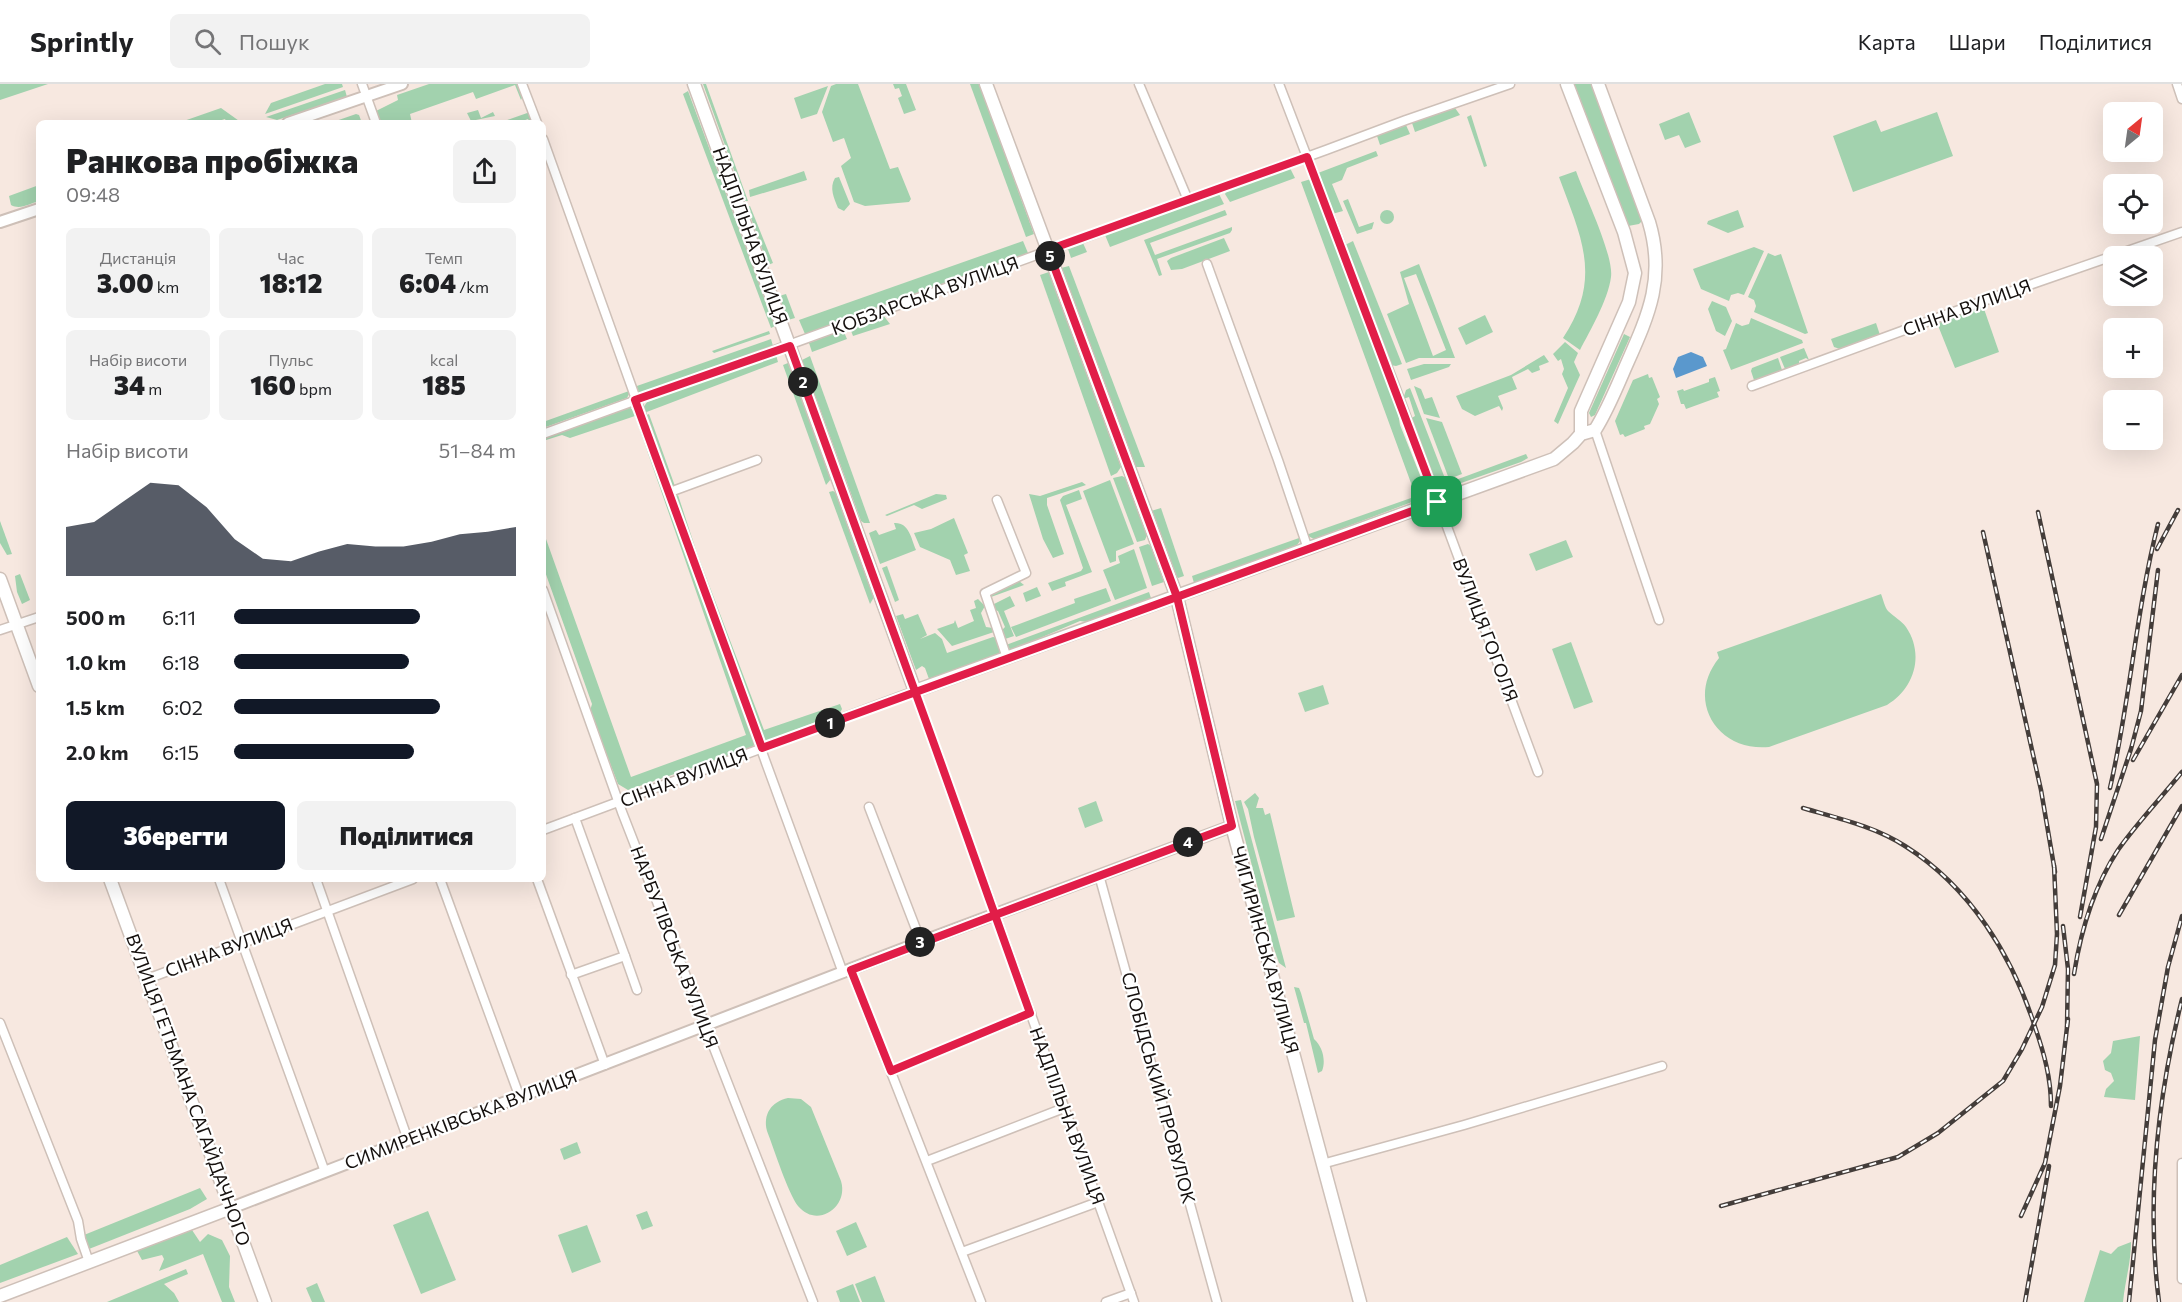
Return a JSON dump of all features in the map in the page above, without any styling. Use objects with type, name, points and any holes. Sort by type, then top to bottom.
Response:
[{"type":"main road","name":"НАДПІЛЬНА ВУЛИЦЯ","points":[[694,84],[915,691]]},
{"type":"main road","name":"ЧИГИРИНСЬКА ВУЛИЦЯ","points":[[986,84],[1177,597],[1232,826],[1360,1302]]},
{"type":"main road","points":[[1567,84],[1624,232],[1634,267],[1634,282],[1629,302],[1581,411],[1581,434]]},
{"type":"main road","points":[[1595,430],[1606,411],[1647,316],[1654,294],[1657,261],[1655,242],[1644,207],[1598,84]]},
{"type":"main road","points":[[1634,267],[1657,261]]},
{"type":"main road","name":"СІННА ВУЛИЦЯ","points":[[915,691],[1554,459],[1581,434],[1595,430]]},
{"type":"main road","points":[[0,579],[36,678]]},
{"type":"main road","name":"ВУЛИЦЯ ГЕТЬМАНА САГАЙДАЧНОГО","points":[[111,882],[265,1302]]},
{"type":"main road","name":"СИМИРЕНКІВСЬКА ВУЛИЦЯ","points":[[0,1296],[231,1208]]},
{"type":"street","points":[[362,84],[375,120]]},
{"type":"street","points":[[297,120],[402,84]]},
{"type":"street","points":[[522,84],[536,120]]},
{"type":"street","points":[[1139,84],[1188,200]]},
{"type":"street","name":"ВУЛИЦЯ ГОГОЛЯ","points":[[1280,84],[1538,772]]},
{"type":"street","name":"КОБЗАРСЬКА ВУЛИЦЯ","points":[[546,433],[1510,84]]},
{"type":"street","points":[[2177,84],[2182,99]]},
{"type":"street","points":[[546,148],[762,748],[847,971],[891,1071],[981,1302]]},
{"type":"street","points":[[0,222],[36,210]]},
{"type":"street","name":"СІННА ВУЛИЦЯ","points":[[1752,386],[1989,299],[2182,232]]},
{"type":"street","points":[[1207,264],[1308,549]]},
{"type":"street","points":[[1595,430],[1659,620]]},
{"type":"street","points":[[670,492],[757,460]]},
{"type":"street","points":[[998,500],[1026,573],[985,593],[1007,658]]},
{"type":"street","name":"НАРБУТІВСЬКА ВУЛИЦЯ","points":[[546,598],[619,802],[813,1302]]},
{"type":"street","points":[[0,630],[36,618]]},
{"type":"street","name":"СІННА ВУЛИЦЯ","points":[[546,829],[915,691]]},
{"type":"street","name":"НАДПІЛЬНА ВУЛИЦЯ","points":[[915,691],[1134,1302]]},
{"type":"street","points":[[869,807],[921,942]]},
{"type":"street","points":[[575,818],[637,990]]},
{"type":"street","name":"СИМИРЕНКІВСЬКА ВУЛИЦЯ","points":[[231,1208],[921,942],[1232,826]]},
{"type":"street","name":"СЛОБІДСЬКИЙ ПРОВУЛОК","points":[[1099,875],[1217,1302]]},
{"type":"street","points":[[220,882],[325,1172]]},
{"type":"street","points":[[317,882],[408,1140]]},
{"type":"street","name":"СІННА ВУЛИЦЯ","points":[[147,979],[405,882]]},
{"type":"street","points":[[441,882],[520,1098]]},
{"type":"street","points":[[538,882],[605,1065]]},
{"type":"street","points":[[571,975],[625,956]]},
{"type":"street","points":[[891,1071],[1030,1013]]},
{"type":"street","points":[[0,1023],[78,1221],[81,1239],[90,1262]]},
{"type":"street","points":[[1322,1164],[1464,1125],[1662,1066]]},
{"type":"street","points":[[927,1161],[1064,1108]]},
{"type":"street","points":[[2182,1163],[2182,1279]]},
{"type":"street","points":[[962,1252],[1098,1202]]},
{"type":"street","points":[[1106,1302],[1131,1293]]},
{"type":"green space","points":[[0,84],[48,84],[0,100]]},
{"type":"green space","points":[[325,84],[342,84],[343,87],[265,114],[271,103]]},
{"type":"green space","points":[[429,84],[519,84],[523,96],[521,100],[515,85],[476,99],[473,92],[410,114],[411,120],[379,120],[376,111],[398,100],[397,95]]},
{"type":"green space","points":[[703,84],[706,84],[748,201],[745,201]]},
{"type":"green space","points":[[858,84],[890,169],[898,167],[911,199],[909,202],[865,206],[854,202],[841,166],[851,158],[844,138],[833,142],[822,112],[831,86]]},
{"type":"green space","points":[[893,84],[906,84],[916,110],[904,114],[898,98],[902,96],[899,88],[895,89]]},
{"type":"green space","points":[[970,84],[979,84],[1034,234],[1026,237]]},
{"type":"green space","points":[[1572,84],[1592,84],[1642,216],[1639,224],[1628,226]]},
{"type":"green space","points":[[828,86],[817,114],[801,119],[794,98]]},
{"type":"green space","points":[[345,90],[347,97],[277,120],[266,117]]},
{"type":"green space","points":[[688,91],[775,326],[771,328],[683,94]]},
{"type":"green space","points":[[221,108],[238,120],[225,119],[187,120]]},
{"type":"green space","points":[[1455,108],[1460,115],[1415,132],[1412,123]]},
{"type":"green space","points":[[478,110],[481,118],[493,112],[495,116],[470,120],[467,113]]},
{"type":"green space","points":[[530,112],[533,120],[528,119],[507,120]]},
{"type":"green space","points":[[1689,112],[1701,142],[1685,148],[1679,135],[1665,140],[1659,124]]},
{"type":"green space","points":[[1937,112],[1953,156],[1853,192],[1833,136],[1876,120],[1881,132]]},
{"type":"green space","points":[[356,114],[361,120],[339,120]]},
{"type":"green space","points":[[1471,115],[1487,166],[1484,167],[1467,117]]},
{"type":"green space","points":[[1406,125],[1410,134],[1380,145],[1377,136]]},
{"type":"green space","points":[[1376,151],[1378,156],[1347,168],[1342,180],[1332,184],[1343,211],[1332,214],[1318,173]]},
{"type":"green space","points":[[1290,168],[1295,178],[1230,202],[1225,194],[1227,191]]},
{"type":"green space","points":[[804,171],[807,180],[750,197],[749,190]]},
{"type":"green space","points":[[1576,171],[1611,267],[1611,277],[1603,305],[1580,350],[1563,338],[1575,316],[1582,296],[1585,277],[1580,238],[1559,177]]},
{"type":"green space","points":[[839,177],[850,204],[844,211],[838,208],[833,193],[833,182]]},
{"type":"green space","points":[[1311,179],[1397,406],[1400,425],[1426,490],[1415,494],[1301,182]]},
{"type":"green space","points":[[36,186],[36,202],[21,207],[14,206],[11,205],[9,196]]},
{"type":"green space","points":[[1219,194],[1224,204],[1110,247],[1105,235]]},
{"type":"green space","points":[[1348,199],[1359,227],[1374,222],[1372,229],[1357,234],[1343,201]]},
{"type":"green space","points":[[750,206],[773,263],[768,265],[747,207]]},
{"type":"green space","points":[[1225,210],[1227,215],[1150,243],[1155,255],[1232,227],[1230,233],[1157,259],[1162,275],[1159,276],[1144,240]]},
{"type":"green space","points":[[1384,210],[1390,210],[1394,217],[1390,224],[1384,224],[1380,220],[1380,214]]},
{"type":"green space","points":[[1738,210],[1744,227],[1728,233],[1707,224],[1708,221]]},
{"type":"green space","points":[[1224,238],[1230,251],[1182,269],[1171,270],[1167,261],[1171,258]]},
{"type":"green space","points":[[1023,241],[1028,253],[805,334],[799,320]]},
{"type":"green space","points":[[1353,241],[1402,364],[1390,365],[1345,245]]},
{"type":"green space","points":[[1083,243],[1087,252],[1071,258],[1068,249]]},
{"type":"green space","points":[[1754,247],[1764,251],[1744,295],[1738,293],[1731,295],[1729,301],[1701,289],[1693,269]]},
{"type":"green space","points":[[1768,253],[1775,256],[1781,254],[1808,333],[1805,334],[1754,312],[1756,306],[1754,300],[1748,297]]},
{"type":"green space","points":[[1419,264],[1455,358],[1419,358],[1406,363],[1387,314],[1409,304],[1400,272]],"holes":[[[1416,274],[1446,350],[1433,356],[1404,278]]]},
{"type":"green space","points":[[1069,266],[1145,467],[1135,467],[1061,268]]},
{"type":"green space","points":[[1049,272],[1121,467],[1111,476],[1040,275]]},
{"type":"green space","points":[[786,294],[795,318],[788,320],[779,296]]},
{"type":"green space","points":[[1712,301],[1726,307],[1732,321],[1725,336],[1716,331],[1708,309]]},
{"type":"green space","points":[[1983,306],[1999,352],[1955,368],[1937,323]]},
{"type":"green space","points":[[883,315],[890,324],[853,336],[850,328]]},
{"type":"green space","points":[[1485,315],[1493,332],[1466,345],[1458,328]]},
{"type":"green space","points":[[1751,318],[1802,340],[1803,343],[1731,370],[1723,350],[1726,349],[1736,323],[1742,326],[1749,324]]},
{"type":"green space","points":[[1876,323],[1880,335],[1840,349],[1834,347],[1831,339]]},
{"type":"green space","points":[[843,330],[847,339],[812,352],[809,343]]},
{"type":"green space","points":[[769,331],[770,334],[714,353],[712,351]]},
{"type":"green space","points":[[1624,334],[1630,337],[1595,415],[1591,417],[1589,413]]},
{"type":"green space","points":[[771,339],[773,346],[644,393],[634,387]]},
{"type":"green space","points":[[1565,342],[1578,353],[1574,362],[1580,375],[1558,424],[1554,421],[1568,388],[1562,374],[1564,369],[1561,359],[1558,361],[1553,354]]},
{"type":"green space","points":[[1804,348],[1809,360],[1806,358],[1799,361],[1799,364],[1785,369],[1780,357]]},
{"type":"green space","points":[[776,355],[778,362],[644,413],[643,408],[647,402]]},
{"type":"green space","points":[[1544,355],[1549,362],[1539,366],[1540,370],[1532,373],[1528,369],[1512,377],[1517,389],[1498,396],[1502,411],[1499,406],[1475,416],[1462,409],[1456,396],[1511,375]]},
{"type":"green space","points":[[810,356],[870,523],[861,521],[802,360]]},
{"type":"green space","points":[[1778,358],[1782,370],[1754,380],[1752,368]]},
{"type":"green space","points":[[788,363],[831,479],[826,485],[783,365]]},
{"type":"green space","points":[[1424,364],[1451,364],[1449,367],[1411,380],[1407,369]]},
{"type":"green space","points":[[1648,374],[1649,378],[1652,377],[1660,397],[1657,399],[1659,404],[1650,424],[1644,426],[1645,429],[1625,437],[1623,434],[1620,435],[1615,421],[1633,380]]},
{"type":"green space","points":[[1715,377],[1720,391],[1717,392],[1719,397],[1686,409],[1684,404],[1681,404],[1677,391],[1683,389],[1684,391],[1709,382],[1709,379]]},
{"type":"green space","points":[[1414,386],[1421,389],[1425,399],[1432,397],[1440,418],[1424,414]]},
{"type":"green space","points":[[1410,388],[1446,481],[1435,485],[1410,419],[1415,416],[1409,397],[1403,399],[1406,390]]},
{"type":"green space","points":[[629,391],[627,398],[546,427],[546,421]]},
{"type":"green space","points":[[629,406],[637,415],[755,742],[753,747],[628,790],[618,784],[590,711],[592,704],[546,574],[546,539],[631,777],[746,735],[635,416],[570,438],[562,435],[546,440],[546,437]]},
{"type":"green space","points":[[649,414],[676,489],[673,489],[645,416]]},
{"type":"green space","points":[[1426,418],[1442,422],[1462,474],[1449,479]]},
{"type":"green space","points":[[1526,454],[1528,458],[1521,462],[1444,489],[1442,485]]},
{"type":"green space","points":[[1122,476],[1126,478],[1147,535],[1145,540],[1137,542],[1113,478]]},
{"type":"green space","points":[[1110,480],[1134,544],[1116,551],[1116,561],[1110,563],[1083,491]]},
{"type":"green space","points":[[1082,482],[1086,485],[1047,498],[1047,505],[1064,554],[1053,558],[1043,539],[1029,494],[1040,496]]},
{"type":"green space","points":[[1079,490],[1082,499],[1066,505],[1092,572],[1065,582],[1066,586],[1052,591],[1048,583],[1081,571],[1083,568],[1060,500],[1063,496]]},
{"type":"green space","points":[[829,492],[836,493],[874,597],[870,604]]},
{"type":"green space","points":[[936,494],[946,495],[947,499],[922,509],[914,505],[885,515]]},
{"type":"green space","points":[[678,495],[697,553],[764,730],[840,704],[842,709],[840,713],[766,741],[761,739],[673,497]]},
{"type":"green space","points":[[1411,498],[1412,502],[1314,539],[1306,535]]},
{"type":"green space","points":[[1161,508],[1184,576],[1178,578],[1174,574],[1151,511]]},
{"type":"green space","points":[[954,518],[968,553],[964,555],[970,571],[956,575],[950,560],[920,547],[914,533],[931,529]]},
{"type":"green space","points":[[0,521],[12,554],[7,555],[0,543]]},
{"type":"green space","points":[[894,523],[899,523],[906,528],[916,550],[880,564],[869,533],[876,530],[879,535],[896,529]]},
{"type":"green space","points":[[1299,538],[1297,545],[1194,583],[1192,576]]},
{"type":"green space","points":[[1566,540],[1573,557],[1536,571],[1529,554]]},
{"type":"green space","points":[[1148,544],[1151,546],[1164,582],[1152,586],[1139,547]]},
{"type":"green space","points":[[1134,549],[1147,588],[1115,600],[1103,570],[1120,563],[1118,556]]},
{"type":"green space","points":[[887,566],[899,600],[895,602],[882,568]]},
{"type":"green space","points":[[20,574],[30,600],[22,604],[17,592],[15,576]]},
{"type":"green space","points":[[1019,581],[1024,585],[991,597],[990,592]]},
{"type":"green space","points":[[1037,587],[1041,596],[1026,602],[1023,593]]},
{"type":"green space","points":[[1106,588],[1111,601],[1016,637],[1011,627],[1075,603],[1074,599]]},
{"type":"green space","points":[[1149,592],[1151,598],[1087,622],[1080,621],[1012,650],[1006,645]]},
{"type":"green space","points":[[1881,594],[1887,610],[1906,627],[1915,649],[1914,670],[1910,681],[1896,698],[1887,705],[1769,747],[1751,746],[1734,741],[1721,732],[1706,706],[1705,690],[1709,674],[1719,658],[1717,652]]},
{"type":"green space","points":[[1010,596],[1015,606],[1004,611],[1014,636],[1002,640],[999,633],[1005,627],[998,611],[992,609],[992,605]]},
{"type":"green space","points":[[978,599],[985,606],[981,613],[986,627],[993,628],[994,632],[952,646],[937,629],[954,623],[955,620],[958,628],[974,621],[970,610],[976,608],[974,601]]},
{"type":"green space","points":[[903,614],[905,619],[918,614],[927,635],[920,639],[935,633],[942,639],[947,653],[993,637],[997,638],[1001,650],[999,654],[929,679],[925,668],[922,666],[916,670],[896,616]]},
{"type":"green space","points":[[1571,642],[1593,702],[1574,709],[1552,649]]},
{"type":"green space","points":[[1323,685],[1329,704],[1305,712],[1298,693]]},
{"type":"green space","points":[[1255,793],[1259,798],[1256,808],[1263,808],[1265,815],[1270,813],[1295,917],[1277,921],[1248,809],[1244,802]]},
{"type":"green space","points":[[1241,800],[1286,968],[1279,963],[1273,946],[1235,801]]},
{"type":"green space","points":[[1096,801],[1103,821],[1085,828],[1078,808]]},
{"type":"green space","points":[[1294,987],[1299,988],[1314,1039],[1323,1054],[1322,1071],[1318,1073],[1306,1023],[1304,1023]]},
{"type":"green space","points":[[2140,1036],[2135,1100],[2104,1097],[2106,1089],[2114,1081],[2111,1073],[2105,1070],[2103,1061],[2111,1053],[2113,1041]]},
{"type":"green space","points":[[788,1098],[801,1099],[811,1107],[841,1181],[840,1199],[830,1212],[822,1215],[806,1213],[794,1200],[767,1131],[767,1114],[777,1102]]},
{"type":"green space","points":[[577,1142],[581,1153],[564,1160],[560,1149]]},
{"type":"green space","points":[[200,1188],[207,1199],[190,1209],[89,1249],[84,1235]]},
{"type":"green space","points":[[428,1211],[456,1280],[421,1294],[393,1225]]},
{"type":"green space","points":[[647,1211],[653,1226],[642,1230],[636,1215]]},
{"type":"green space","points":[[856,1222],[867,1247],[847,1256],[836,1231]]},
{"type":"green space","points":[[587,1225],[601,1262],[572,1273],[558,1235]]},
{"type":"green space","points":[[189,1229],[200,1242],[208,1234],[222,1240],[230,1256],[229,1287],[235,1302],[222,1302],[203,1254],[159,1271],[164,1259],[162,1255],[142,1260],[136,1249]]},
{"type":"green space","points":[[67,1237],[78,1254],[0,1283],[0,1265]]},
{"type":"green space","points":[[2131,1242],[2123,1302],[2084,1302],[2100,1250],[2111,1254],[2118,1247]]},
{"type":"green space","points":[[186,1269],[188,1274],[164,1284],[174,1293],[179,1302],[107,1302]]},
{"type":"green space","points":[[875,1276],[885,1302],[862,1302],[855,1284]]},
{"type":"green space","points":[[317,1283],[325,1302],[312,1302],[306,1288]]},
{"type":"green space","points":[[853,1284],[860,1302],[840,1302],[836,1291]]},
{"type":"water","points":[[1691,352],[1703,357],[1707,366],[1676,378],[1673,369],[1678,357]]},
{"type":"railway","points":[[2157,549],[2178,510]]},
{"type":"railway","points":[[2038,512],[2097,784],[2096,827],[2080,917]]},
{"type":"railway","points":[[2110,788],[2144,590],[2158,524]]},
{"type":"railway","points":[[1983,532],[2041,790],[2055,872]]},
{"type":"railway","points":[[2101,839],[2141,711],[2158,570]]},
{"type":"railway","points":[[2133,760],[2182,675]]},
{"type":"railway","points":[[2074,974],[2089,910],[2109,864],[2133,830],[2182,772]]},
{"type":"railway","points":[[2119,915],[2182,806]]},
{"type":"railway","points":[[1803,808],[1855,823],[1893,839],[1950,881],[1969,902],[2001,949],[2025,1000],[2046,1066],[2051,1106]]},
{"type":"railway","points":[[1721,1206],[1898,1157],[1938,1133],[2003,1081],[2022,1049],[2042,1007],[2055,965],[2057,934],[2054,865]]},
{"type":"railway","points":[[2129,1302],[2155,1040],[2168,967],[2182,916]]},
{"type":"railway","points":[[2063,926],[2068,969],[2067,1027]]},
{"type":"railway","points":[[2159,1302],[2155,1264],[2154,1188],[2166,1073],[2182,999]]},
{"type":"railway","points":[[2021,1216],[2045,1163],[2060,1086],[2068,1019]]},
{"type":"railway","points":[[2025,1302],[2049,1166]]},
{"type":"route","points":[[1437,502],[1193,591],[1177,597],[1155,605],[915,691],[762,748],[635,400],[790,346],[915,691],[995,915],[851,970],[891,1071],[1030,1013],[995,915],[1232,826],[1177,597],[1048,250],[1307,157],[1396,388],[1437,502]]}]
